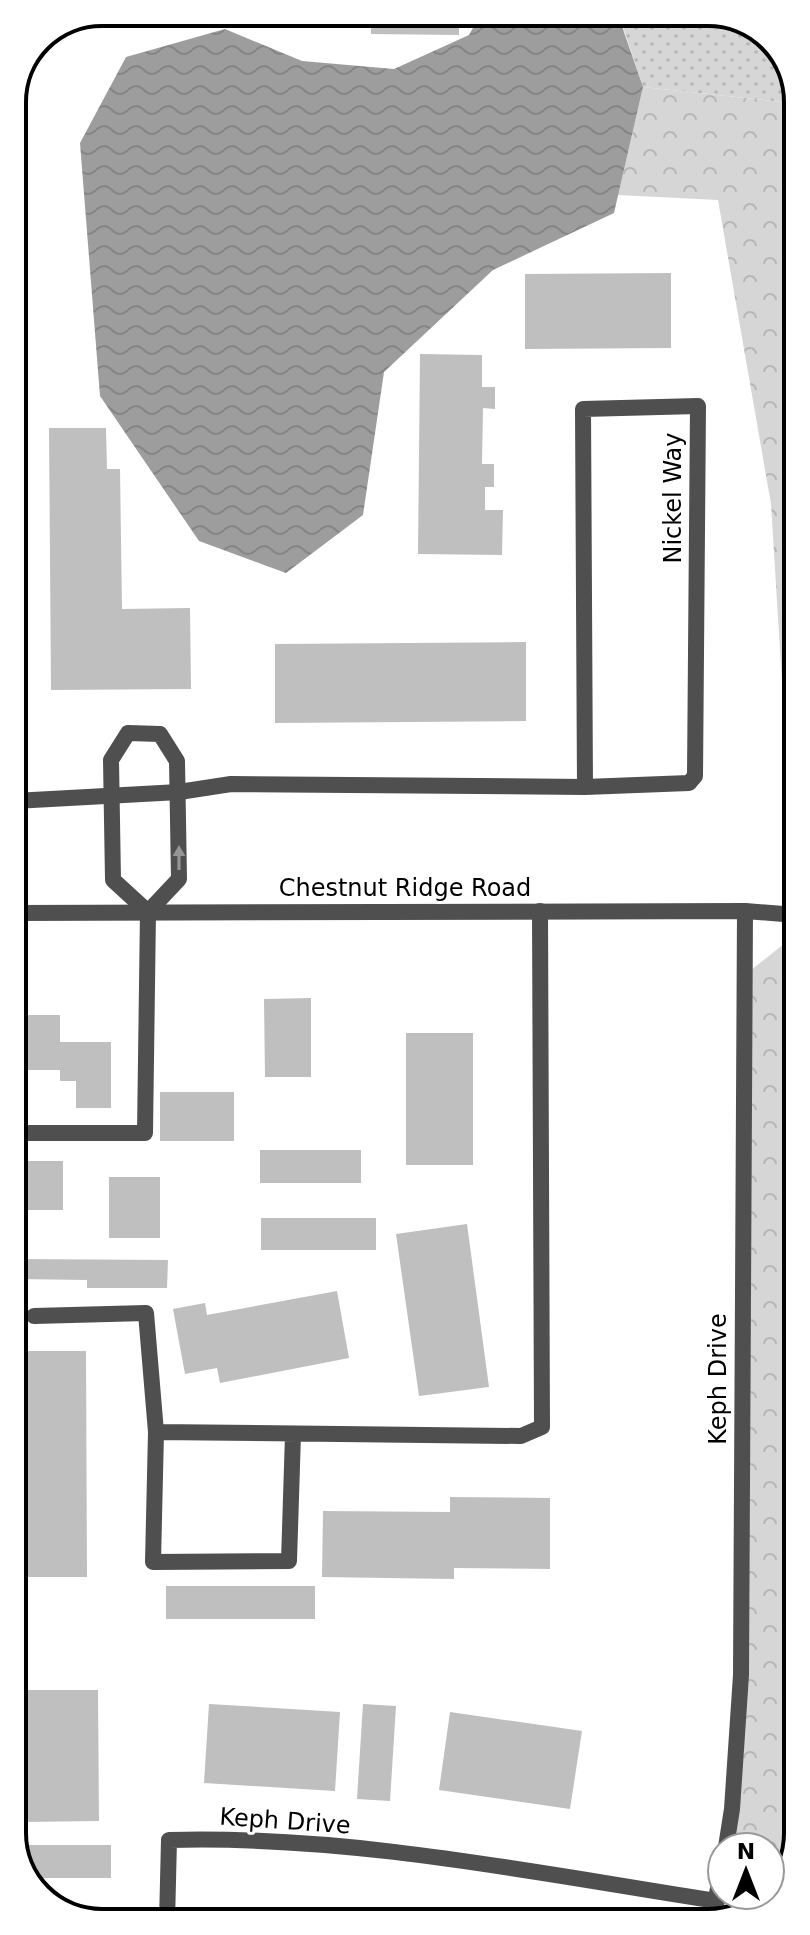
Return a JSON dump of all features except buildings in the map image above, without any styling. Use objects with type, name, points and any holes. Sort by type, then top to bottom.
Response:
[{"type":"street","name":"Nickel Way","points":[[26,801],[179,792],[231,784],[585,787],[689,783],[695,776],[698,406],[583,409],[585,787]]},
{"type":"street","points":[[26,1133],[145,1133],[148,912],[179,879],[179,792],[177,761],[160,734],[128,733],[111,760],[113,880],[148,912]]},
{"type":"street","points":[[156,1432],[521,1436],[542,1427],[540,911]]},
{"type":"street","name":"Chestnut Ridge Road","points":[[26,913],[745,911],[784,914]]},
{"type":"street","name":"Keph Drive","points":[[729,1831],[741,1675],[745,911]]},
{"type":"street","points":[[34,1316],[146,1313],[156,1432],[153,1562],[289,1561],[293,1434]]},
{"type":"street","name":"Keph Drive","points":[[167,1909],[169,1840],[210,1839],[392,1853],[706,1899]]},
{"type":"green space","points":[[623,26],[723,27],[746,36],[762,48],[780,77],[784,102],[643,87]]},
{"type":"green space","points":[[643,87],[784,102],[784,715],[771,504],[718,200],[618,195]]},
{"type":"green space","points":[[784,944],[784,1831],[729,1831],[732,1809],[745,975]]},
{"type":"water","points":[[474,26],[622,26],[643,87],[614,213],[493,270],[384,372],[363,515],[286,573],[199,541],[100,396],[80,143],[126,57],[225,29],[302,61],[394,69],[469,35]]}]
